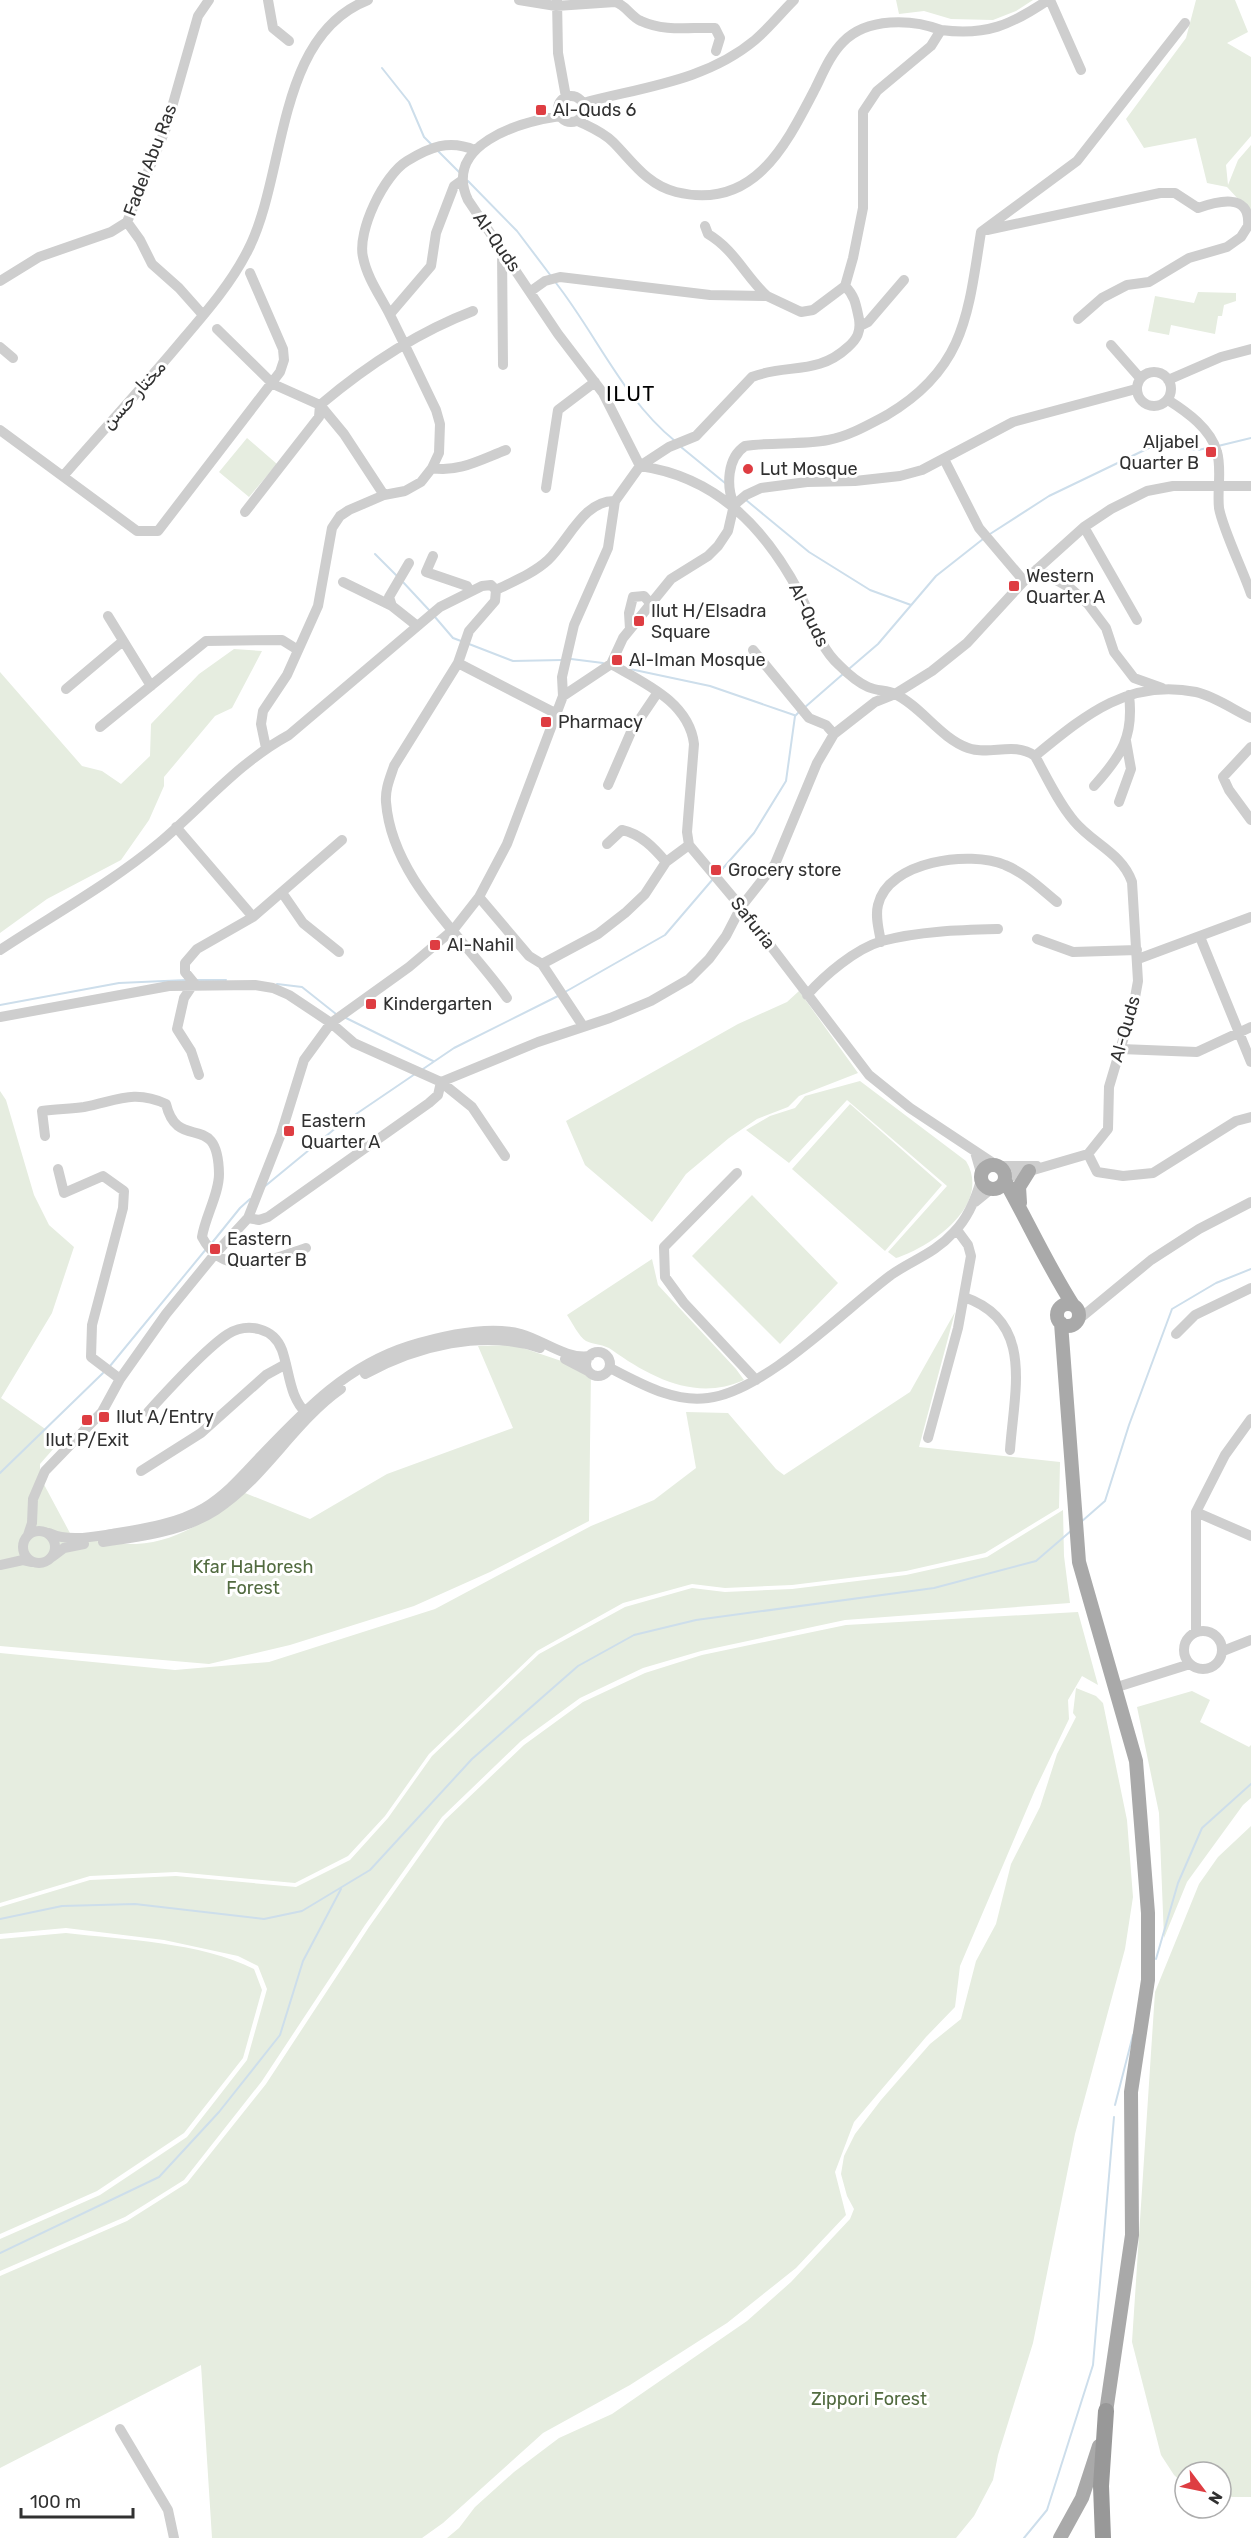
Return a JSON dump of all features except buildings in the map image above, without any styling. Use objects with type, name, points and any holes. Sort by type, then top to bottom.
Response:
[{"type":"highway","points":[[1102,2538],[1101,2486],[1106,2411]]},
{"type":"main road","points":[[993,1182],[1004,1171],[997,1165]]},
{"type":"main road","points":[[1020,1206],[1019,1187],[1029,1172]]},
{"type":"main road","points":[[993,1182],[1020,1206],[1057,1279],[1070,1315],[1066,1372],[1079,1562],[1136,1761],[1148,1913],[1148,1980],[1132,2070],[1132,2235],[1099,2445],[1082,2498],[1060,2538]]},
{"type":"main road","points":[[993,1182],[1030,1224]]},
{"type":"street","name":"Fadel Abu Ras","points":[[0,281],[39,257],[111,232],[127,222],[166,128],[198,16],[209,0]]},
{"type":"street","points":[[268,0],[273,28],[277,34],[289,41]]},
{"type":"street","name":"مختار حسن","points":[[64,475],[230,282],[249,248],[301,70],[326,30],[344,12],[368,0]]},
{"type":"street","points":[[519,0],[556,3],[615,2],[624,6],[639,21],[664,29],[715,28],[720,38],[716,51]]},
{"type":"street","points":[[584,104],[673,83],[706,70],[755,40],[794,0]]},
{"type":"street","points":[[556,3],[558,53],[566,97],[558,107],[560,116],[568,122],[578,121],[612,141],[650,180],[674,192],[698,196],[721,195],[741,188],[761,172],[780,150],[834,54],[855,33],[904,20],[941,30],[967,33],[997,28],[1023,17],[1049,0],[1081,70]]},
{"type":"street","points":[[562,696],[611,664],[630,628],[671,579],[708,556],[728,531],[734,505],[729,493],[731,462],[737,452],[745,446],[826,440],[845,436],[904,404],[938,375],[968,313],[981,232],[1077,162],[1185,23]]},
{"type":"street","points":[[705,226],[708,234],[721,242],[740,261],[753,283],[767,296],[801,312],[813,310],[845,286],[854,258],[863,208],[863,112],[876,91],[931,46],[941,30]]},
{"type":"street","points":[[566,97],[576,97],[584,104],[584,113],[578,121]]},
{"type":"street","points":[[390,314],[431,266],[436,234],[454,186],[461,181],[464,169],[475,150],[504,131],[534,120],[560,116]]},
{"type":"street","points":[[266,748],[261,724],[263,711],[287,675],[318,606],[332,528],[340,516],[349,510],[384,495],[414,487],[432,468],[439,453],[441,424],[362,256],[366,228],[384,184],[402,163],[425,149],[442,144],[460,144],[475,150]]},
{"type":"street","name":"Al-Quds","points":[[461,181],[468,200],[558,334],[595,382],[640,466],[681,474],[734,505],[759,531],[780,559],[829,656],[868,687],[895,694],[961,745],[980,751],[1022,750],[1035,756],[1075,823],[1118,858],[1127,870],[1132,882],[1137,955],[1134,1003],[1109,1087],[1108,1129],[1088,1154]]},
{"type":"street","points":[[981,232],[1160,193],[1176,193],[1197,208],[1220,200],[1231,200],[1241,204],[1247,212],[1248,226],[1235,242],[1189,258],[1149,282],[1127,285],[1102,298],[1078,319]]},
{"type":"street","points":[[127,222],[140,240],[152,264],[179,288],[203,315]]},
{"type":"street","points":[[502,250],[503,365]]},
{"type":"street","points":[[0,429],[136,531],[158,531],[273,384],[284,360],[283,349],[250,273]]},
{"type":"street","points":[[531,291],[545,281],[560,277],[711,295],[767,296]]},
{"type":"street","points":[[860,326],[868,322],[903,280]]},
{"type":"street","points":[[32,1562],[24,1554],[26,1539],[32,1523],[33,1499],[44,1474],[102,1412],[120,1379],[166,1314],[214,1254],[248,1218],[281,1134],[294,1083],[304,1060],[331,1023],[409,968],[454,929],[479,897],[507,844],[562,696],[562,677],[574,625],[608,548],[615,501],[640,466],[669,447],[696,436],[752,377],[765,372],[819,366],[833,360],[855,340],[860,326],[855,297],[845,286]]},
{"type":"street","points":[[245,512],[319,417],[320,405],[356,375],[404,346],[473,311]]},
{"type":"street","points":[[217,329],[273,384],[320,405],[344,434],[384,495]]},
{"type":"street","points":[[734,505],[762,488],[807,482],[900,476],[945,460],[1013,422],[1138,384],[1155,372],[1168,380],[1171,390],[1168,400],[1159,406],[1148,406],[1139,400],[1138,384],[1111,345]]},
{"type":"street","points":[[0,347],[13,358]]},
{"type":"street","points":[[1168,380],[1221,357],[1251,349]]},
{"type":"street","points":[[546,488],[558,410],[595,382]]},
{"type":"street","points":[[1168,400],[1184,410],[1210,436],[1218,453],[1220,509],[1251,594]]},
{"type":"street","points":[[432,468],[445,471],[456,469],[506,450]]},
{"type":"street","points":[[945,460],[979,528],[1024,581]]},
{"type":"street","points":[[441,1082],[583,1026],[610,1018],[689,979],[709,959],[726,936],[741,907],[775,864],[817,763],[834,734],[875,702],[895,694],[932,671],[967,643],[1024,581],[1084,527],[1147,491],[1173,486],[1251,486]]},
{"type":"street","points":[[496,590],[532,572],[548,560],[592,507],[603,500],[615,501]]},
{"type":"street","points":[[1084,527],[1137,620]]},
{"type":"street","points":[[433,556],[426,572],[467,586],[470,591]]},
{"type":"street","points":[[392,606],[389,597],[409,563]]},
{"type":"street","points":[[1037,570],[1070,588],[1088,604],[1106,628],[1114,652],[1134,678],[1163,689]]},
{"type":"street","points":[[343,582],[392,606],[416,625]]},
{"type":"street","points":[[0,950],[159,843],[266,748],[289,735],[440,606],[482,586],[491,585],[496,590]]},
{"type":"street","points":[[496,590],[495,601],[469,631],[458,663],[394,766],[387,784],[386,800],[392,829],[405,864],[417,886],[454,929],[507,999]]},
{"type":"street","points":[[630,628],[629,613],[633,597],[644,596],[650,603]]},
{"type":"street","points":[[108,616],[151,686]]},
{"type":"street","points":[[100,727],[206,641],[282,640],[298,650]]},
{"type":"street","points":[[66,689],[123,642]]},
{"type":"street","points":[[753,650],[808,718],[826,725],[834,734]]},
{"type":"street","points":[[458,663],[555,713]]},
{"type":"street","points":[[542,964],[598,934],[625,914],[645,894],[666,862],[688,845],[694,744],[692,729],[672,702],[611,664]]},
{"type":"street","points":[[1035,756],[1096,708],[1129,694],[1163,689],[1198,692],[1251,718]]},
{"type":"street","points":[[608,785],[631,732],[658,692]]},
{"type":"street","points":[[1094,786],[1121,752],[1126,741],[1132,715],[1129,694]]},
{"type":"street","points":[[1119,802],[1131,769],[1126,741]]},
{"type":"street","points":[[1251,747],[1223,777],[1229,790],[1251,820]]},
{"type":"street","points":[[176,827],[253,917]]},
{"type":"street","points":[[607,844],[622,830],[630,832],[647,842],[666,862]]},
{"type":"street","points":[[194,983],[186,972],[185,963],[189,956],[253,917],[283,894],[342,840]]},
{"type":"street","name":"Safuria","points":[[688,845],[741,907],[868,1075],[910,1108],[997,1165]]},
{"type":"street","points":[[881,942],[877,906],[882,894],[899,876],[938,862],[982,859],[1005,865],[1034,883],[1057,903]]},
{"type":"street","points":[[283,894],[303,923],[339,952]]},
{"type":"street","points":[[479,897],[529,956],[542,964],[583,1026]]},
{"type":"street","points":[[1036,939],[1074,952],[1137,955],[1200,937],[1251,917]]},
{"type":"street","points":[[807,995],[824,975],[881,942],[948,931],[998,929]]},
{"type":"street","points":[[1200,937],[1251,1062]]},
{"type":"street","points":[[194,983],[184,998],[177,1029],[191,1051],[199,1075]]},
{"type":"street","points":[[0,1017],[119,994],[194,983],[273,988],[331,1023],[354,1043],[441,1082],[472,1107],[505,1156]]},
{"type":"street","points":[[1120,1048],[1197,1052],[1251,1027]]},
{"type":"street","points":[[248,1218],[259,1220],[268,1217],[429,1103],[438,1095],[441,1082]]},
{"type":"street","points":[[45,1136],[42,1111],[83,1107],[130,1095],[166,1104],[172,1123],[186,1130],[206,1135],[216,1148],[219,1177],[202,1237],[214,1254],[225,1262],[247,1265],[306,1248]]},
{"type":"street","points":[[610,1368],[685,1399],[710,1398],[741,1389],[756,1380],[894,1273],[936,1251],[957,1230],[972,1204],[993,1182],[1088,1154],[1097,1172],[1123,1176],[1153,1173],[1236,1121],[1251,1117]]},
{"type":"street","points":[[975,1152],[993,1182]]},
{"type":"street","points":[[997,1165],[1046,1167]]},
{"type":"street","points":[[58,1169],[64,1193],[103,1176],[124,1191],[123,1208],[92,1325],[91,1357],[120,1379]]},
{"type":"street","points":[[737,1173],[664,1247],[665,1277],[684,1303],[756,1380]]},
{"type":"street","points":[[1070,1315],[1106,1296],[1151,1260],[1199,1229],[1251,1202]]},
{"type":"street","points":[[928,1438],[964,1297],[971,1256],[968,1245],[957,1230]]},
{"type":"street","points":[[1176,1334],[1195,1315],[1251,1288]]},
{"type":"street","points":[[964,1297],[981,1302],[998,1316],[1012,1337],[1016,1366],[1010,1450]]},
{"type":"street","points":[[148,1412],[219,1341],[237,1330],[253,1327],[268,1333],[279,1345],[294,1396],[307,1414]]},
{"type":"street","points":[[0,1563],[23,1560],[43,1563],[69,1546],[150,1534],[205,1516],[234,1496],[325,1391],[363,1366],[402,1349],[441,1338],[476,1333],[511,1332],[533,1338],[571,1355],[590,1356]]},
{"type":"street","points":[[0,1563],[34,1531],[47,1532],[65,1538],[100,1535],[155,1525],[194,1513],[233,1486],[307,1414],[370,1371],[410,1354],[454,1343],[495,1339],[541,1348],[599,1377],[610,1368]]},
{"type":"street","points":[[588,1371],[586,1362],[597,1352],[604,1354],[610,1360],[610,1368]]},
{"type":"street","points":[[141,1470],[201,1433],[266,1375],[286,1364]]},
{"type":"street","points":[[1196,1632],[1196,1512],[1225,1455],[1251,1419]]},
{"type":"street","points":[[44,1474],[38,1513],[56,1547],[52,1557]]},
{"type":"street","points":[[1196,1512],[1251,1536]]},
{"type":"street","points":[[1190,1664],[1184,1653],[1184,1646],[1186,1640],[1196,1632],[1209,1631],[1215,1634],[1223,1651]]},
{"type":"street","points":[[1114,1688],[1190,1664],[1208,1669],[1218,1663],[1223,1651],[1251,1640]]},
{"type":"street","points":[[120,2429],[168,2510],[171,2538]]},
{"type":"green space","points":[[896,0],[1033,0],[1016,11],[993,20],[951,19],[924,11],[899,14]]},
{"type":"green space","points":[[1196,0],[1235,0],[1248,32],[1227,43],[1251,57],[1251,136],[1226,165],[1228,185],[1238,160],[1251,145],[1251,213],[1227,187],[1207,183],[1196,138],[1144,148],[1126,119],[1186,38]]},
{"type":"green space","points":[[1198,292],[1236,293],[1236,301],[1224,305],[1222,316],[1218,316],[1215,334],[1171,325],[1169,335],[1148,331],[1155,296],[1194,303]]},
{"type":"green space","points":[[247,438],[277,464],[249,497],[219,472]]},
{"type":"green space","points":[[234,649],[262,651],[232,708],[215,716],[164,777],[164,786],[149,820],[121,860],[47,899],[0,933],[0,672],[82,766],[102,771],[121,784],[150,756],[151,724],[199,674]]},
{"type":"green space","points":[[799,991],[858,1073],[799,1096],[788,1107],[757,1119],[729,1138],[686,1174],[652,1222],[585,1165],[566,1121],[738,1024],[787,1002]]},
{"type":"green space","points":[[860,1081],[966,1161],[972,1177],[971,1193],[955,1221],[926,1244],[896,1258],[888,1252],[947,1186],[847,1100],[789,1163],[746,1130],[770,1116],[795,1108],[805,1096]]},
{"type":"green space","name":"Kfar HaHoresh Forest","points":[[0,1091],[6,1100],[34,1195],[49,1225],[74,1247],[52,1313],[1,1398],[61,1440],[40,1464],[40,1477],[71,1535],[136,1544],[166,1539],[194,1527],[245,1493],[310,1519],[387,1474],[513,1428],[478,1346],[514,1345],[591,1371],[589,1521],[490,1572],[414,1606],[290,1645],[209,1664],[0,1646]]},
{"type":"green space","points":[[850,1104],[942,1185],[885,1251],[792,1169]]},
{"type":"green space","points":[[752,1195],[838,1283],[780,1344],[692,1256]]},
{"type":"green space","points":[[652,1259],[658,1285],[744,1380],[726,1386],[708,1388],[674,1383],[642,1369],[609,1348],[586,1341],[581,1336],[567,1315]]},
{"type":"green space","points":[[955,1312],[919,1447],[1060,1462],[1059,1508],[985,1553],[906,1571],[792,1585],[725,1588],[692,1584],[623,1603],[537,1651],[429,1754],[385,1816],[348,1856],[295,1883],[176,1872],[90,1876],[0,1903],[0,1653],[175,1670],[269,1662],[435,1609],[591,1526],[654,1500],[696,1468],[686,1412],[728,1413],[776,1469],[784,1475],[910,1392]]},
{"type":"green space","points":[[1063,1510],[1064,1556],[1070,1603],[845,1620],[701,1651],[643,1668],[580,1698],[521,1741],[442,1817],[365,1925],[262,2081],[184,2180],[125,2217],[0,2271],[0,2239],[100,2195],[187,2137],[247,2060],[267,1989],[258,1966],[238,1956],[164,1940],[66,1928],[0,1934],[0,1907],[90,1880],[176,1876],[296,1887],[350,1860],[388,1818],[432,1756],[539,1654],[625,1607],[692,1588],[725,1592],[792,1589],[906,1575],[987,1557]]},
{"type":"green space","points":[[1078,1612],[1098,1685],[1082,1676],[1068,1700],[1069,1719],[1035,1790],[960,1966],[955,2007],[926,2037],[854,2122],[835,2172],[846,2215],[796,2268],[727,2323],[630,2385],[543,2433],[443,2523],[422,2538],[212,2538],[201,2365],[0,2468],[0,2276],[127,2221],[187,2183],[266,2084],[369,1927],[445,1820],[524,1745],[583,1702],[645,1673],[702,1655],[846,1625]]},
{"type":"green space","name":"Zippori Forest","points":[[1076,1688],[1096,1696],[1103,1703],[1127,1820],[1133,1897],[1125,1949],[1075,2134],[1033,2343],[998,2455],[993,2480],[974,2516],[956,2538],[447,2538],[459,2528],[475,2507],[514,2472],[559,2438],[612,2414],[747,2321],[791,2282],[850,2219],[854,2209],[847,2196],[841,2174],[844,2156],[855,2134],[881,2100],[930,2044],[961,2019],[976,1961],[996,1924],[1011,1864],[1040,1807],[1057,1754],[1076,1717],[1073,1713]]},
{"type":"green space","points":[[1192,1691],[1210,1700],[1200,1722],[1249,1747],[1251,1745],[1251,1798],[1243,1805],[1187,1882],[1164,1938],[1159,1813],[1137,1707]]},
{"type":"green space","points":[[1251,1826],[1251,2497],[1233,2497],[1233,2460],[1173,2460],[1173,2473],[1161,2455],[1132,2342],[1155,1992],[1199,1884],[1218,1857]]},
{"type":"green space","points":[[66,1933],[162,1944],[210,1953],[254,1969],[262,1990],[243,2058],[184,2133],[97,2191],[0,2234],[0,1939]]},
{"type":"waterway","points":[[382,68],[409,102],[424,137],[432,145]]},
{"type":"waterway","points":[[438,151],[460,173]]},
{"type":"waterway","points":[[468,181],[517,231],[551,276]]},
{"type":"waterway","points":[[556,283],[625,386],[657,425],[675,441]]},
{"type":"waterway","points":[[1218,446],[1251,438]]},
{"type":"waterway","points":[[990,534],[1049,496],[1155,445],[1198,450],[1212,447]]},
{"type":"waterway","points":[[681,447],[725,483]]},
{"type":"waterway","points":[[746,500],[809,552],[870,590],[911,605]]},
{"type":"waterway","points":[[850,668],[878,644],[936,576],[983,539]]},
{"type":"waterway","points":[[375,554],[396,575]]},
{"type":"waterway","points":[[402,581],[429,610]]},
{"type":"waterway","points":[[435,617],[453,638],[461,641]]},
{"type":"waterway","points":[[469,644],[513,661],[562,660]]},
{"type":"waterway","points":[[571,659],[603,663]]},
{"type":"waterway","points":[[630,669],[710,686],[794,715]]},
{"type":"waterway","points":[[804,708],[843,674]]},
{"type":"waterway","points":[[717,875],[754,833],[786,781],[795,716],[800,711]]},
{"type":"waterway","points":[[565,992],[665,935],[713,879]]},
{"type":"waterway","points":[[0,1005],[119,983],[187,980]]},
{"type":"waterway","points":[[196,980],[226,980]]},
{"type":"waterway","points":[[277,984],[302,987],[336,1014]]},
{"type":"waterway","points":[[423,1069],[454,1048],[560,995]]},
{"type":"waterway","points":[[344,1017],[433,1061]]},
{"type":"waterway","points":[[264,1187],[337,1127],[415,1074]]},
{"type":"waterway","points":[[211,1244],[250,1199]]},
{"type":"waterway","points":[[110,1366],[207,1248]]},
{"type":"waterway","points":[[1081,1522],[1105,1501],[1129,1425],[1172,1309],[1216,1283],[1251,1269]]},
{"type":"waterway","points":[[0,1473],[103,1373]]},
{"type":"waterway","points":[[0,1919],[62,1906],[135,1904],[264,1919],[302,1911],[370,1870],[472,1759],[578,1666],[634,1635],[696,1620],[934,1588],[1036,1561],[1072,1530]]},
{"type":"waterway","points":[[1156,1959],[1178,1883],[1202,1828],[1251,1784]]},
{"type":"waterway","points":[[0,2253],[159,2177],[219,2112],[280,2035],[303,1961],[341,1889]]},
{"type":"waterway","points":[[1115,2105],[1133,2035]]},
{"type":"waterway","points":[[1024,2538],[1047,2510],[1093,2365],[1114,2117]]},
{"type":"place","name":"Al-Quds 6","points":[[541,110]]},
{"type":"place","name":"Aljabel Quarter B","points":[[1211,452]]},
{"type":"place","name":"Lut Mosque","points":[[748,469]]},
{"type":"place","name":"Western Quarter A","points":[[1014,586]]},
{"type":"place","name":"Ilut H/Elsadra Square","points":[[639,621]]},
{"type":"place","name":"Al-Iman Mosque","points":[[617,660]]},
{"type":"place","name":"Pharmacy","points":[[546,722]]},
{"type":"place","name":"Grocery store","points":[[716,870]]},
{"type":"place","name":"Al-Nahil","points":[[435,945]]},
{"type":"place","name":"Kindergarten","points":[[371,1004]]},
{"type":"place","name":"Eastern Quarter A","points":[[289,1131]]},
{"type":"place","name":"Eastern Quarter B","points":[[215,1249]]},
{"type":"place","name":"Ilut A/Entry","points":[[104,1417]]},
{"type":"place","name":"Ilut P/Exit","points":[[87,1420]]},
{"type":"district","name":"ILUT","points":[[631,394]]}]
